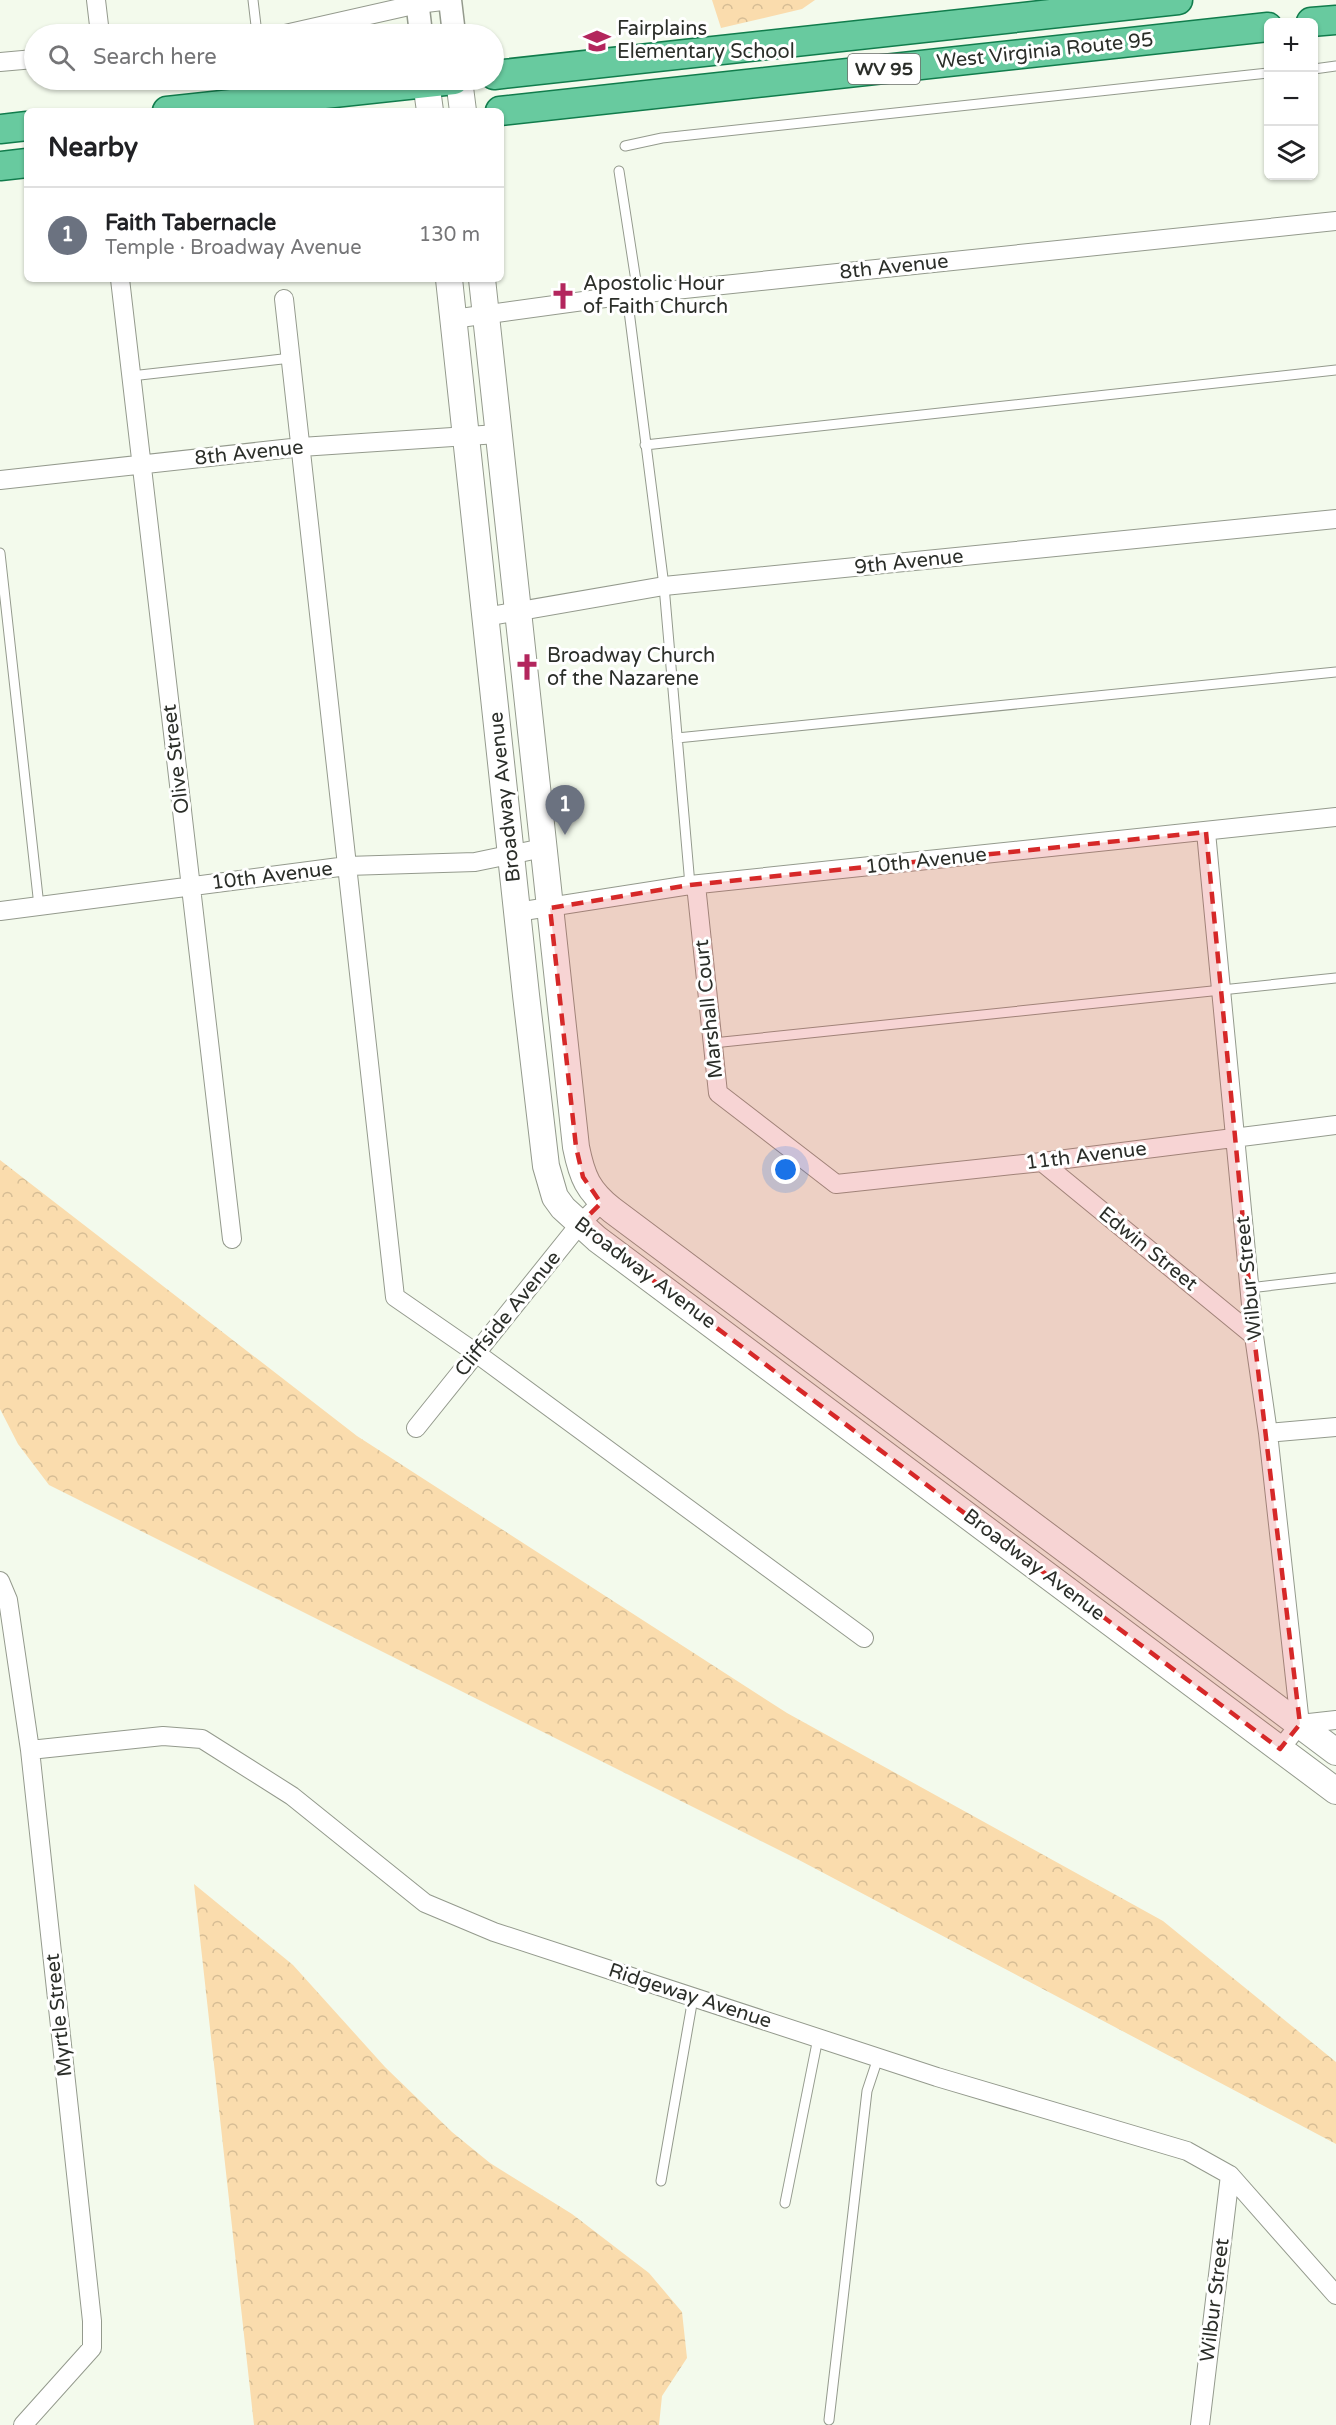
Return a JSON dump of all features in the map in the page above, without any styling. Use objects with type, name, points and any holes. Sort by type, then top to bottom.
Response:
[{"type":"main road","name":"West Virginia Route 95","points":[[504,74],[1178,0]]},
{"type":"main road","points":[[1318,21],[1336,20]]},
{"type":"main road","name":"West Virginia Route 95","points":[[504,111],[1264,28]]},
{"type":"main road","points":[[193,108],[348,90]]},
{"type":"main road","points":[[427,90],[430,108]]},
{"type":"main road","points":[[460,90],[463,108]]},
{"type":"main road","points":[[0,129],[24,126]]},
{"type":"main road","points":[[0,166],[24,163]]},
{"type":"main road","name":"Broadway Avenue","points":[[449,282],[484,617],[546,1166],[555,1197],[579,1225],[1336,1791]]},
{"type":"main road","name":"Broadway Avenue","points":[[482,282],[576,1147],[583,1177],[602,1202],[1336,1752]]},
{"type":"street","points":[[96,0],[99,24]]},
{"type":"street","points":[[327,24],[418,2],[450,0],[453,24]]},
{"type":"street","points":[[418,2],[420,24]]},
{"type":"street","points":[[0,62],[24,60]]},
{"type":"street","name":"8th Avenue","points":[[453,319],[633,294],[1336,221]]},
{"type":"street","name":"Olive Street","points":[[120,282],[232,1239]]},
{"type":"street","points":[[284,299],[395,1296],[864,1638]]},
{"type":"street","name":"8th Avenue","points":[[0,480],[301,447],[465,438],[498,434]]},
{"type":"street","name":"9th Avenue","points":[[484,617],[664,586],[1336,519]]},
{"type":"street","name":"10th Avenue","points":[[517,912],[693,885],[1336,817]]},
{"type":"street","name":"Wilbur Street","points":[[1206,832],[1254,1336],[1268,1433],[1300,1724]]},
{"type":"street","name":"10th Avenue","points":[[0,911],[347,866],[475,862],[543,848]]},
{"type":"street","name":"Marshall Court","points":[[693,885],[718,1093],[836,1184]]},
{"type":"street","name":"11th Avenue","points":[[836,1184],[1042,1162],[1336,1125]]},
{"type":"street","name":"Edwin Street","points":[[1042,1162],[1254,1336]]},
{"type":"street","name":"Cliffside Avenue","points":[[416,1428],[579,1225],[602,1202]]},
{"type":"street","points":[[1268,1433],[1336,1427]]},
{"type":"street","name":"Myrtle Street","points":[[0,1581],[8,1600],[30,1750],[92,2321],[92,2348],[23,2425]]},
{"type":"street","points":[[1280,1749],[1300,1724],[1336,1720]]},
{"type":"street","name":"Ridgeway Avenue","points":[[30,1750],[163,1736],[202,1739],[292,1796],[425,1903],[494,1932],[878,2058],[1187,2151],[1230,2175],[1336,2295]]},
{"type":"street","name":"Wilbur Street","points":[[1200,2425],[1230,2175]]},
{"type":"lane","points":[[253,0],[256,24]]},
{"type":"lane","points":[[1318,68],[1336,66]]},
{"type":"lane","points":[[625,146],[674,136],[1264,74]]},
{"type":"lane","points":[[619,171],[633,294],[645,445],[664,586],[693,885]]},
{"type":"lane","points":[[131,376],[291,358]]},
{"type":"lane","points":[[645,445],[1336,370]]},
{"type":"lane","points":[[0,553],[39,906]]},
{"type":"lane","points":[[677,738],[1336,672]]},
{"type":"lane","points":[[713,1043],[1336,978]]},
{"type":"lane","points":[[1249,1288],[1336,1278]]},
{"type":"lane","points":[[661,2181],[693,1998]]},
{"type":"lane","points":[[785,2203],[818,2038]]},
{"type":"lane","points":[[829,2420],[867,2091],[878,2058]]},
{"type":"highlighted area","points":[[1206,832],[1254,1336],[1300,1724],[1280,1749],[1094,1611],[579,1225],[601,1203],[583,1177],[576,1147],[550,908],[690,885]]},
{"type":"green space","points":[[712,0],[815,0],[802,9],[721,28]]},
{"type":"green space","points":[[0,1160],[357,1436],[787,1713],[1163,1921],[1336,2062],[1336,2144],[799,1860],[49,1485],[18,1444],[0,1409]]},
{"type":"green space","points":[[194,1884],[293,1965],[385,2067],[452,2132],[490,2163],[572,2214],[649,2273],[682,2312],[687,2358],[662,2396],[659,2425],[254,2425]]},
{"type":"place","name":"Fairplains Elementary School","points":[[597,41]]},
{"type":"place","name":"Apostolic Hour of Faith Church","points":[[563,296]]},
{"type":"place","name":"Broadway Church of the Nazarene","points":[[527,667]]},
{"type":"place","name":"Faith Tabernacle","points":[[565,835]]}]
